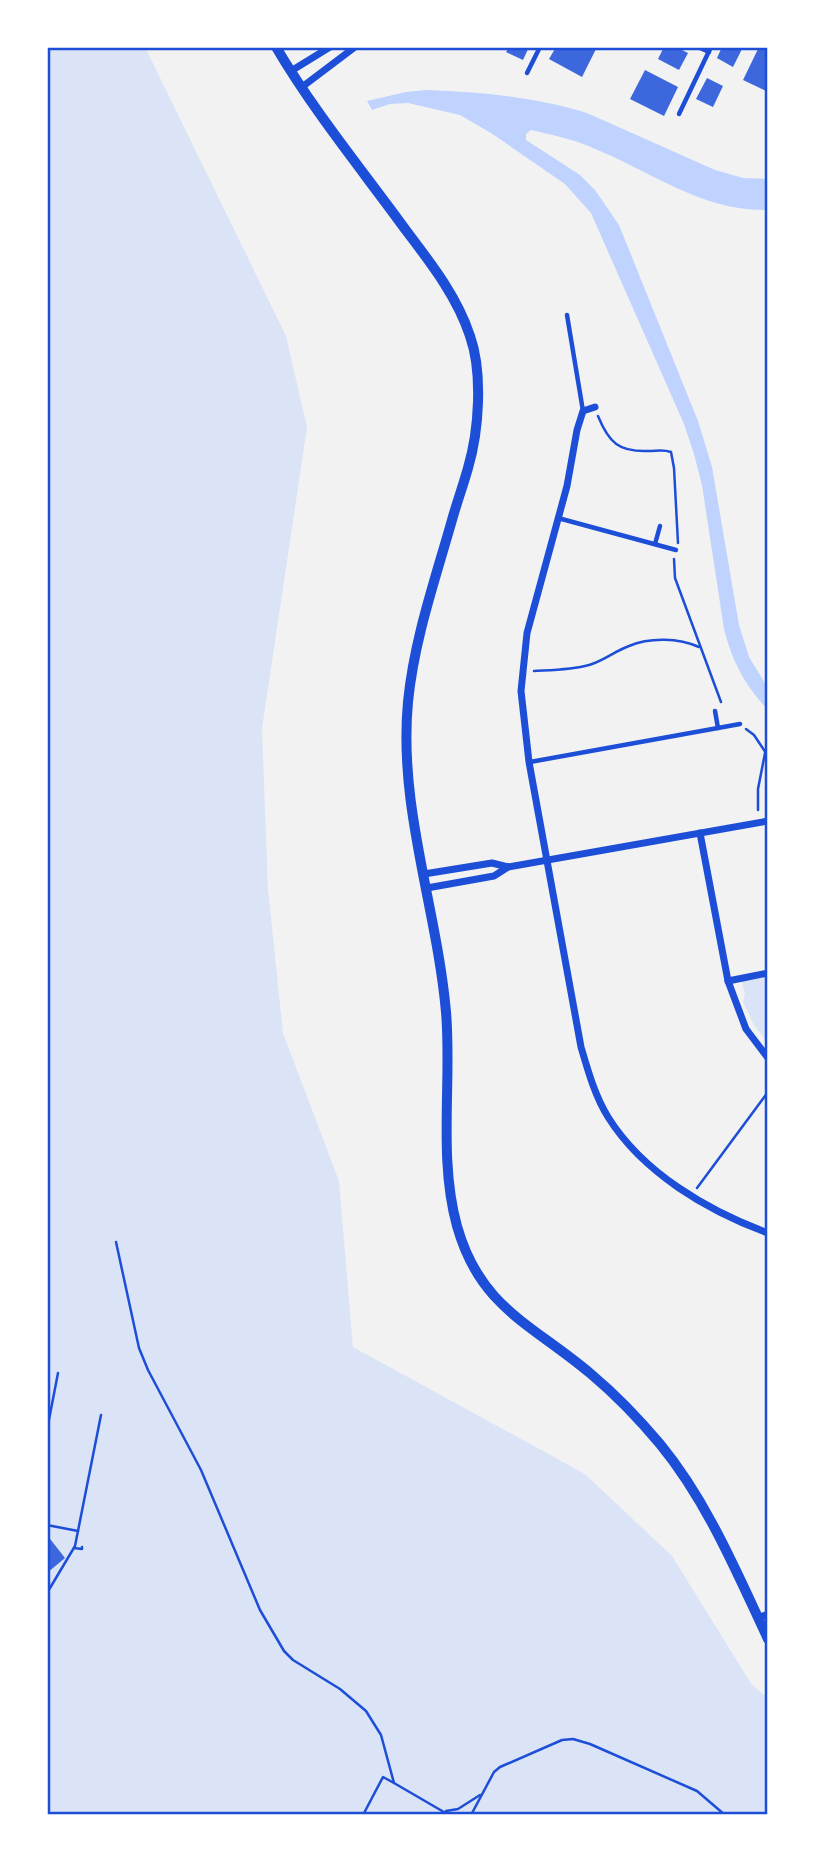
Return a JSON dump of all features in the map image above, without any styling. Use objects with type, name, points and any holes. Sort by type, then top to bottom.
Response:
[{"type":"street","points":[[276,47],[440,277],[467,329],[476,360],[478,400],[469,465],[425,612],[408,702],[409,783],[446,1005],[450,1055],[450,1195],[459,1235],[484,1286],[500,1304],[589,1372],[620,1400],[661,1445],[693,1490],[763,1616],[768,1639]]},
{"type":"street","points":[[291,71],[330,47]]},
{"type":"street","points":[[302,87],[355,47]]},
{"type":"street","points":[[594,407],[583,411],[527,634],[523,661],[522,708],[529,762],[581,1047],[591,1080],[607,1115],[629,1144],[656,1171],[708,1205],[768,1233]]},
{"type":"street","points":[[424,874],[492,863],[508,867],[547,861],[768,821]]},
{"type":"street","points":[[700,833],[728,981],[746,1029],[768,1058]]},
{"type":"street","points":[[427,888],[495,876],[508,867]]},
{"type":"street","points":[[728,981],[768,973]]},
{"type":"lane","points":[[527,73],[540,47]]},
{"type":"lane","points":[[679,114],[710,50],[698,47]]},
{"type":"lane","points":[[567,315],[583,411]]},
{"type":"lane","points":[[558,518],[676,550]]},
{"type":"lane","points":[[655,544],[660,526]]},
{"type":"lane","points":[[715,711],[718,728]]},
{"type":"lane","points":[[529,762],[740,724]]},
{"type":"path","points":[[594,407],[604,432],[618,446],[626,450],[671,452],[679,539],[673,561],[675,578],[722,705]]},
{"type":"path","points":[[532,671],[588,665],[630,645],[646,642],[681,642],[699,647]]},
{"type":"path","points":[[740,724],[754,735],[767,754],[758,789],[758,810]]},
{"type":"path","points":[[697,1188],[768,1092]]},
{"type":"path","points":[[116,1242],[139,1348],[201,1470],[260,1610],[278,1643],[293,1660],[334,1684],[366,1711],[381,1735],[394,1783]]},
{"type":"path","points":[[47,1430],[58,1373]]},
{"type":"path","points":[[47,1593],[74,1548],[101,1415]]},
{"type":"path","points":[[47,1525],[78,1531]]},
{"type":"path","points":[[74,1548],[82,1547]]},
{"type":"path","points":[[471,1815],[500,1767],[553,1743],[573,1739],[698,1791],[725,1815]]},
{"type":"path","points":[[363,1815],[383,1777],[449,1815]]},
{"type":"path","points":[[443,1811],[458,1809],[483,1792]]},
{"type":"shaded area","points":[[47,47],[145,47],[286,336],[307,427],[262,729],[268,889],[283,1033],[339,1181],[353,1347],[585,1474],[672,1556],[752,1685],[768,1698],[768,1815],[47,1815]]},
{"type":"shaded area","points":[[768,973],[768,1044],[754,1025],[743,1002],[745,995],[741,978]]},
{"type":"water","points":[[427,90],[508,96],[587,113],[715,170],[743,178],[768,179],[768,210],[744,209],[699,197],[578,142],[531,130],[526,134],[526,140],[580,175],[595,190],[619,225],[698,421],[712,467],[739,625],[749,657],[768,688],[768,710],[746,682],[727,641],[702,485],[684,424],[591,213],[565,184],[460,115],[408,103],[390,104],[372,110],[367,101]]},
{"type":"building","points":[[509,47],[529,47],[523,60],[506,52]]},
{"type":"building","points":[[556,47],[597,47],[582,77],[549,59]]},
{"type":"building","points":[[664,47],[676,47],[688,53],[679,70],[658,59]]},
{"type":"building","points":[[722,47],[743,47],[733,67],[717,58]]},
{"type":"building","points":[[759,47],[768,51],[768,92],[743,80]]},
{"type":"building","points":[[645,70],[678,87],[664,116],[630,99]]},
{"type":"building","points":[[707,78],[723,86],[713,107],[696,99]]},
{"type":"building","points":[[47,1535],[65,1558],[47,1573]]}]
